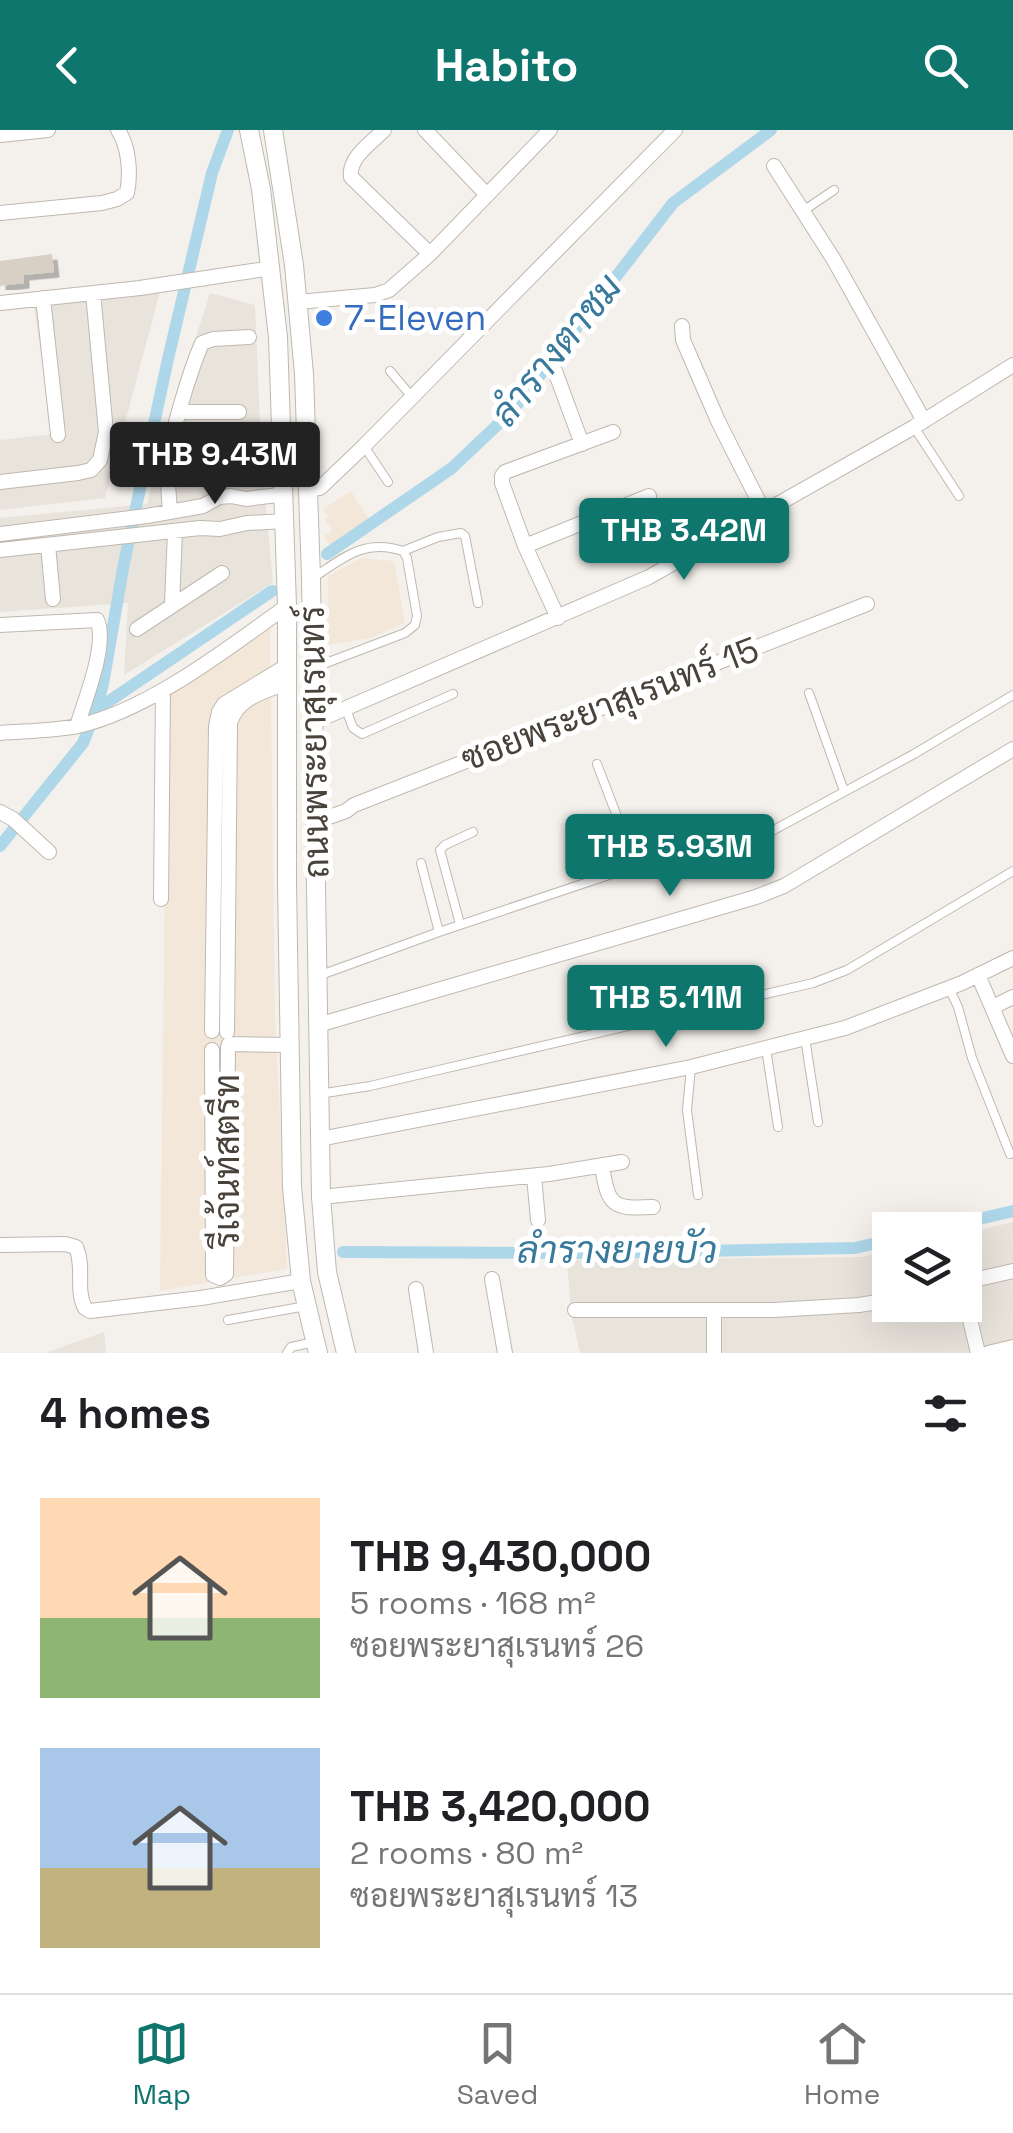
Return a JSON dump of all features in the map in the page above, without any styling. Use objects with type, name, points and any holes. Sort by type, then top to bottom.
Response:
[{"type":"street","points":[[0,135],[48,130]]},
{"type":"street","points":[[0,213],[102,203],[127,193],[130,181],[125,142],[118,130]]},
{"type":"street","name":"ถนนพระยาสุเรนทร์","points":[[249,130],[261,189],[278,337],[286,521],[292,1188],[301,1281],[317,1347]]},
{"type":"street","name":"ถนนพระยาสุเรนทร์","points":[[273,130],[285,198],[304,374],[312,578],[321,1197],[326,1272],[346,1353]]},
{"type":"street","points":[[384,130],[353,162],[351,177],[430,254]]},
{"type":"street","points":[[426,130],[487,196]]},
{"type":"street","points":[[308,489],[320,488],[364,446],[675,130]]},
{"type":"street","points":[[298,302],[376,295],[389,290],[430,254],[547,131]]},
{"type":"street","points":[[774,166],[883,345],[919,424]]},
{"type":"street","points":[[0,303],[272,268]]},
{"type":"street","points":[[0,482],[78,473],[91,470],[100,460],[106,432],[92,293]]},
{"type":"street","points":[[43,298],[58,435]]},
{"type":"street","points":[[682,326],[683,340],[759,515]]},
{"type":"street","points":[[170,512],[168,465],[202,343],[250,336]]},
{"type":"street","points":[[314,722],[649,578],[1012,369]]},
{"type":"street","points":[[556,371],[582,444]]},
{"type":"street","points":[[180,412],[240,412]]},
{"type":"street","points":[[558,618],[525,546],[502,476],[613,432]]},
{"type":"street","points":[[0,534],[148,516],[203,506],[219,497],[246,500],[285,494]]},
{"type":"street","points":[[525,546],[649,496]]},
{"type":"street","points":[[246,500],[248,523]]},
{"type":"street","points":[[0,550],[286,521]]},
{"type":"street","points":[[172,606],[175,531]]},
{"type":"street","points":[[48,544],[54,599]]},
{"type":"street","points":[[137,629],[222,573]]},
{"type":"street","name":"ซอยพระยาสุเรนทร์ 15","points":[[315,817],[867,604]]},
{"type":"street","points":[[0,733],[86,723],[163,690],[287,606]]},
{"type":"street","points":[[0,625],[97,620],[101,634],[86,723]]},
{"type":"street","name":"รีเจ้นท์สตรีท","points":[[223,1040],[226,1274],[220,1278],[213,1275],[230,724],[234,710],[288,674]]},
{"type":"street","points":[[162,900],[163,690]]},
{"type":"street","points":[[318,1024],[784,886],[1013,749]]},
{"type":"street","points":[[7,816],[49,852]]},
{"type":"street","points":[[287,864],[316,863]]},
{"type":"street","points":[[320,1139],[691,1067],[845,1028],[949,988],[1013,958]]},
{"type":"street","points":[[978,975],[1013,1056]]},
{"type":"street","points":[[993,1007],[1013,997]]},
{"type":"street","name":"รีเจ้นท์สตรีท","points":[[223,1040],[289,1040]]},
{"type":"street","points":[[321,1197],[534,1176],[622,1162]]},
{"type":"street","points":[[602,1165],[605,1186],[616,1205],[654,1207]]},
{"type":"street","points":[[534,1176],[538,1220]]},
{"type":"street","points":[[0,1245],[65,1244],[76,1248],[80,1258],[80,1300],[90,1310],[201,1298],[301,1281]]},
{"type":"street","points":[[982,1278],[1013,1271]]},
{"type":"street","points":[[492,1279],[506,1353]]},
{"type":"street","points":[[416,1290],[426,1353]]},
{"type":"street","points":[[576,1310],[714,1310],[872,1303]]},
{"type":"street","points":[[714,1310],[714,1353]]},
{"type":"street","points":[[971,1322],[978,1353]]},
{"type":"street","points":[[988,1353],[1013,1347]]},
{"type":"lane","points":[[803,212],[834,190]]},
{"type":"lane","points":[[390,371],[412,397]]},
{"type":"lane","points":[[919,424],[959,496]]},
{"type":"lane","points":[[364,446],[388,482]]},
{"type":"lane","points":[[759,515],[772,556]]},
{"type":"lane","points":[[312,578],[354,551],[382,548],[404,552],[438,537],[461,533],[478,603]]},
{"type":"lane","points":[[313,668],[405,633],[414,625],[416,608],[404,552]]},
{"type":"lane","points":[[809,693],[844,791]]},
{"type":"lane","points":[[346,709],[353,728],[362,734],[453,694]]},
{"type":"lane","points":[[318,976],[636,866],[686,852],[738,846],[759,838],[1013,695]]},
{"type":"lane","points":[[597,764],[636,866]]},
{"type":"lane","points":[[460,924],[440,850],[473,832]]},
{"type":"lane","points":[[421,863],[439,932]]},
{"type":"lane","points":[[319,1094],[370,1086],[814,984],[847,970],[1013,871]]},
{"type":"lane","points":[[949,988],[1010,1154]]},
{"type":"lane","points":[[805,1038],[818,1122]]},
{"type":"lane","points":[[766,1048],[778,1127]]},
{"type":"lane","points":[[691,1067],[687,1110],[698,1196]]},
{"type":"lane","points":[[228,1320],[306,1306]]},
{"type":"lane","points":[[287,1353],[290,1348],[317,1347]]},
{"type":"shaded area","points":[[161,288],[105,498],[0,510],[0,440],[53,434],[32,294]]},
{"type":"shaded area","points":[[210,293],[255,305],[261,450],[273,583],[124,675],[128,603],[0,612],[0,518],[147,504]]},
{"type":"shaded area","points":[[351,491],[369,519],[330,545],[324,536],[332,530],[323,509]]},
{"type":"shaded area","points":[[362,558],[394,561],[405,623],[371,638],[327,645],[328,576]]},
{"type":"shaded area","points":[[270,623],[275,1013],[287,1269],[160,1291],[167,692]]},
{"type":"shaded area","points":[[1013,1222],[1013,1353],[580,1353],[571,1313],[567,1260],[872,1255],[872,1322],[982,1322],[982,1229]]},
{"type":"shaded area","points":[[104,1332],[106,1353],[45,1353]]},
{"type":"building","points":[[52,254],[54,272],[24,275],[24,283],[0,286],[0,261]]},
{"type":"waterway","points":[[0,846],[83,743],[96,710],[168,359],[212,173],[228,130]]},
{"type":"waterway","name":"ลำรางตาชม","points":[[327,554],[452,468],[513,410],[673,203],[771,130]]},
{"type":"waterway","name":"ลำรางตาชม","points":[[96,710],[272,591]]},
{"type":"waterway","name":"ลำรางยายบัว","points":[[982,1218],[1013,1211]]},
{"type":"waterway","name":"ลำรางยายบัว","points":[[343,1252],[604,1253],[855,1248],[872,1244]]},
{"type":"place","name":"7-Eleven","points":[[324,318]]}]
